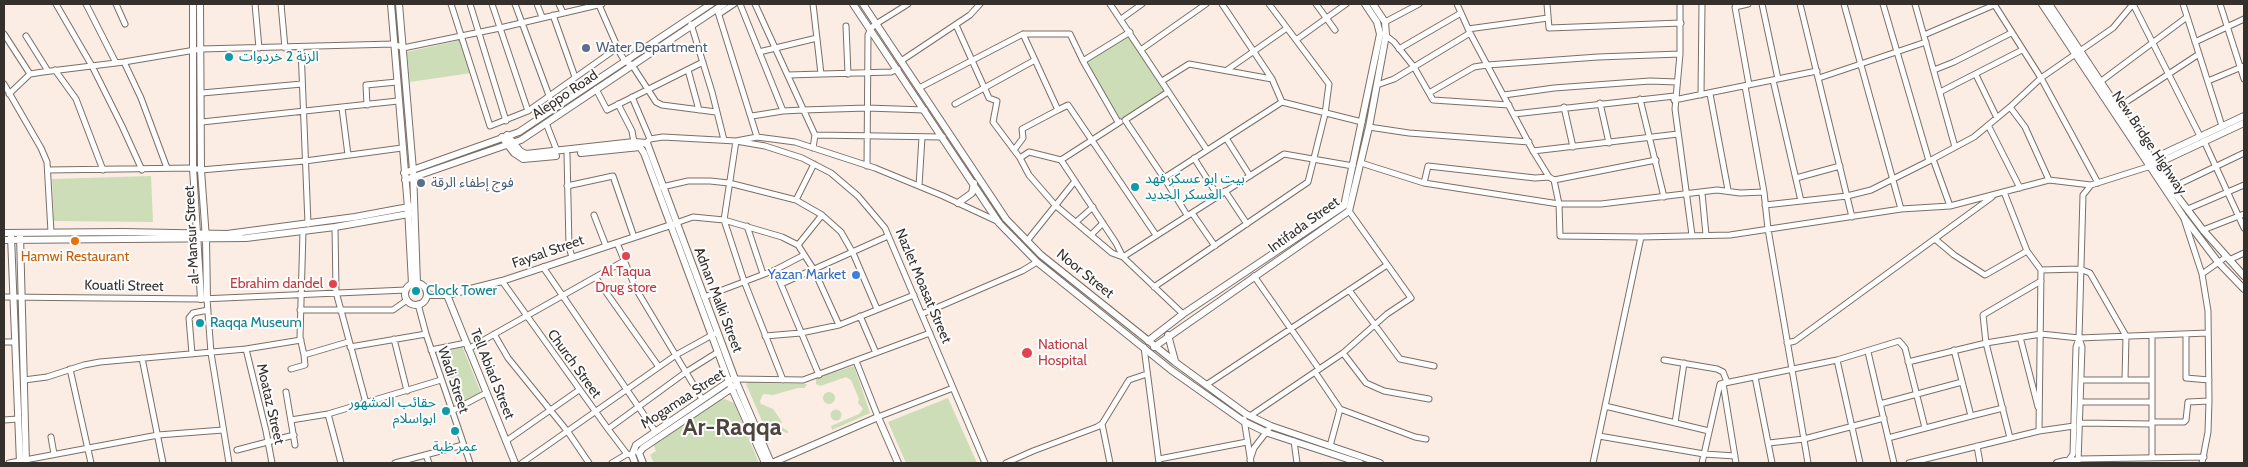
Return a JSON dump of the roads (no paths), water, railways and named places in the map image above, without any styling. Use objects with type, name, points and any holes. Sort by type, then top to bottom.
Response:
[{"type":"main road","name":"al-Mansur Street","points":[[193,4],[202,93],[201,170],[206,236],[204,299]]},
{"type":"main road","name":"al-Mansur Street","points":[[200,4],[193,168],[204,299]]},
{"type":"main road","points":[[391,4],[402,148],[411,210]]},
{"type":"main road","points":[[399,4],[414,170],[411,210],[414,284]]},
{"type":"main road","name":"Aleppo Road","points":[[405,176],[414,178],[524,138],[632,65],[712,4]]},
{"type":"main road","name":"Aleppo Road","points":[[405,176],[414,170],[530,126],[625,61],[690,22],[718,11],[724,4]]},
{"type":"main road","name":"Noor Street","points":[[853,4],[901,61],[1002,221]]},
{"type":"main road","name":"Noor Street","points":[[862,4],[898,69],[974,183],[1002,221],[1037,262],[1144,347],[1148,354],[1243,422],[1268,433],[1360,463]]},
{"type":"main road","name":"Intifada Street","points":[[1365,4],[1381,20]]},
{"type":"main road","name":"Intifada Street","points":[[1148,354],[1155,345],[1168,335],[1349,211],[1353,202],[1369,127],[1377,85],[1383,35],[1381,20],[1373,4]]},
{"type":"main road","name":"New Bridge Highway","points":[[2042,4],[2118,108],[2183,216],[2218,262],[2244,289]]},
{"type":"main road","name":"New Bridge Highway","points":[[2049,4],[2113,113],[2203,230],[2244,276]]},
{"type":"main road","name":"Intifada Street","points":[[1144,347],[1149,339],[1183,314],[1344,206],[1383,35]]},
{"type":"main road","points":[[2202,139],[2222,126],[2244,116]]},
{"type":"main road","points":[[2152,163],[2202,139],[2244,122]]},
{"type":"main road","name":"Nazlet Moasat Street","points":[[505,136],[514,153],[523,159],[640,147]]},
{"type":"main road","name":"Nazlet Moasat Street","points":[[510,144],[526,154],[648,141]]},
{"type":"main road","name":"Adnan Malki Street","points":[[648,141],[673,224],[765,463]]},
{"type":"main road","name":"Adnan Malki Street","points":[[640,147],[704,297],[718,352],[772,463]]},
{"type":"main road","points":[[958,203],[972,193],[974,183]]},
{"type":"main road","points":[[206,236],[411,210]]},
{"type":"main road","points":[[4,240],[9,235],[246,238],[335,227],[411,210]]},
{"type":"main road","name":"Faysal Street","points":[[427,295],[447,295],[502,281],[673,224]]},
{"type":"main road","name":"Noor Street","points":[[1011,231],[1027,241],[1048,261],[1149,339],[1175,362],[1248,415],[1271,426],[1380,463]]},
{"type":"main road","points":[[19,235],[51,232],[198,236]]},
{"type":"main road","points":[[9,235],[17,296],[24,380],[23,462]]},
{"type":"main road","points":[[19,235],[15,342],[18,419],[23,462]]},
{"type":"main road","points":[[414,284],[425,287],[427,295],[418,304],[407,300],[406,290],[414,284]]},
{"type":"main road","name":"Tell Abiad Street","points":[[447,295],[515,463]]},
{"type":"main road","points":[[1168,335],[1175,362]]},
{"type":"main road","name":"Mogamaa Street","points":[[629,454],[636,445],[655,431],[702,399],[733,383]]},
{"type":"main road","name":"Mogamaa Street","points":[[643,463],[639,452],[643,448],[733,383]]},
{"type":"main road","points":[[772,463],[878,417],[898,463]]},
{"type":"main road","points":[[629,454],[635,463]]},
{"type":"main road","points":[[2057,463],[2070,462]]},
{"type":"street","points":[[56,4],[92,66],[142,170]]},
{"type":"street","points":[[86,4],[116,63]]},
{"type":"street","points":[[123,4],[116,5],[125,24]]},
{"type":"street","points":[[255,4],[258,48]]},
{"type":"street","points":[[280,4],[285,48]]},
{"type":"street","points":[[451,4],[490,126],[528,111],[617,48]]},
{"type":"street","points":[[470,4],[506,121]]},
{"type":"street","points":[[492,4],[528,111]]},
{"type":"street","points":[[515,4],[554,109]]},
{"type":"street","points":[[537,4],[542,18]]},
{"type":"street","points":[[559,4],[563,13]]},
{"type":"street","points":[[9,94],[30,74],[48,71],[124,62],[198,50],[394,44],[403,48],[500,28],[589,5],[600,4],[617,48],[625,61],[632,65],[656,102],[662,105],[716,112]]},
{"type":"street","points":[[734,4],[718,11],[757,137]]},
{"type":"street","points":[[740,4],[783,111]]},
{"type":"street","points":[[755,4],[815,135],[813,148]]},
{"type":"street","points":[[813,4],[821,74]]},
{"type":"street","points":[[867,166],[868,35],[873,26],[908,4]]},
{"type":"street","points":[[901,61],[970,15],[980,4]]},
{"type":"street","points":[[1110,4],[1207,150]]},
{"type":"street","points":[[1120,19],[1142,4]]},
{"type":"street","points":[[1142,50],[1206,4]]},
{"type":"street","points":[[1222,4],[1272,79],[1282,102]]},
{"type":"street","points":[[1154,287],[1308,182],[1325,114],[1329,84],[1268,4]]},
{"type":"street","points":[[1316,4],[1335,30]]},
{"type":"street","points":[[1296,40],[1346,4]]},
{"type":"street","points":[[1381,20],[1420,4]]},
{"type":"street","points":[[1457,4],[1469,31],[1533,151],[1551,179],[1559,204],[1560,236],[1730,235],[1901,210],[1950,206],[2049,180],[2092,185],[2152,163]]},
{"type":"street","points":[[1546,4],[1548,28],[1681,23]]},
{"type":"street","points":[[1680,4],[1680,54],[1674,98],[1692,235]]},
{"type":"street","points":[[1701,95],[1702,4]]},
{"type":"street","points":[[1748,4],[1735,7],[1766,205],[1768,229],[1808,463]]},
{"type":"street","points":[[1762,4],[1801,202]]},
{"type":"street","points":[[1800,4],[1852,217]]},
{"type":"street","points":[[1844,4],[1901,210]]},
{"type":"street","points":[[1883,4],[1931,160],[1950,206]]},
{"type":"street","points":[[1915,4],[1956,147]]},
{"type":"street","points":[[1924,35],[1994,4],[2041,78],[2098,183]]},
{"type":"street","points":[[1766,205],[1847,196],[1871,190],[1956,147],[1974,137],[2041,78],[2113,28],[2133,4],[2241,215],[2244,228]]},
{"type":"street","points":[[2183,4],[2222,126]]},
{"type":"street","points":[[2220,4],[2242,67],[2244,79]]},
{"type":"street","points":[[1400,49],[1461,13]]},
{"type":"street","points":[[553,15],[575,77]]},
{"type":"street","points":[[2100,82],[2187,17]]},
{"type":"street","points":[[1377,85],[1394,79],[1469,31],[1548,18]]},
{"type":"street","points":[[2195,42],[2244,19]]},
{"type":"street","points":[[690,22],[724,140]]},
{"type":"street","points":[[956,25],[989,98],[997,101],[993,122],[1020,158],[1029,175],[1055,205],[1112,253],[1123,257]]},
{"type":"street","points":[[846,26],[848,74]]},
{"type":"street","points":[[1227,70],[1287,28]]},
{"type":"street","points":[[1082,61],[1130,32]]},
{"type":"street","points":[[1934,70],[2011,33]]},
{"type":"street","points":[[4,34],[30,74]]},
{"type":"street","points":[[1022,34],[1058,110]]},
{"type":"street","points":[[918,88],[1022,34],[1070,34],[1082,61],[1118,122]]},
{"type":"street","points":[[1383,35],[1400,49],[1414,67],[1433,100],[1509,105]]},
{"type":"street","points":[[26,36],[48,71]]},
{"type":"street","points":[[759,52],[817,38]]},
{"type":"street","points":[[1819,78],[1926,42]]},
{"type":"street","points":[[300,48],[308,224]]},
{"type":"street","points":[[1940,92],[2022,50]]},
{"type":"street","points":[[1429,93],[1474,67],[1589,57],[1680,54]]},
{"type":"street","points":[[2118,108],[2199,54]]},
{"type":"street","points":[[955,104],[1035,60]]},
{"type":"street","points":[[124,62],[141,98],[167,168]]},
{"type":"street","points":[[596,89],[606,110],[702,62]]},
{"type":"street","points":[[1162,81],[1189,64],[1272,79]]},
{"type":"street","points":[[2208,81],[2242,67]]},
{"type":"street","points":[[788,75],[891,72],[898,69]]},
{"type":"street","points":[[55,70],[76,99],[103,170]]},
{"type":"street","points":[[688,70],[700,110]]},
{"type":"street","points":[[1514,114],[1600,103],[1710,94],[1817,71]]},
{"type":"street","points":[[1976,75],[1997,118]]},
{"type":"street","points":[[1504,95],[1554,88],[1650,81],[1677,82]]},
{"type":"street","points":[[367,105],[366,85],[397,82]]},
{"type":"street","points":[[4,84],[42,148],[48,170],[51,232]]},
{"type":"street","points":[[202,93],[302,84]]},
{"type":"street","points":[[1061,160],[1091,139],[1168,92]]},
{"type":"street","points":[[1710,94],[1728,190]]},
{"type":"street","points":[[632,97],[648,141]]},
{"type":"street","points":[[1640,99],[1664,197]]},
{"type":"street","points":[[202,122],[303,113],[398,101]]},
{"type":"street","points":[[1164,178],[1282,102],[1362,122]]},
{"type":"street","points":[[1600,103],[1609,143]]},
{"type":"street","points":[[618,104],[632,131],[634,142]]},
{"type":"street","points":[[1014,150],[1023,138],[1022,130],[1068,104],[1156,235]]},
{"type":"street","points":[[1564,107],[1573,147]]},
{"type":"street","points":[[2010,107],[2025,127],[2049,180]]},
{"type":"street","points":[[342,108],[348,155]]},
{"type":"street","points":[[752,116],[803,110],[867,108],[925,110]]},
{"type":"street","points":[[1125,120],[1189,214],[1215,246]]},
{"type":"street","points":[[546,123],[557,152]]},
{"type":"street","points":[[1988,125],[2020,188]]},
{"type":"street","points":[[1369,127],[1409,133],[1529,142]]},
{"type":"street","points":[[1533,151],[1678,134]]},
{"type":"street","points":[[815,135],[943,136]]},
{"type":"street","name":"Nazlet Moasat Street","points":[[640,147],[648,141],[663,137],[736,141],[765,146],[802,158],[831,173],[858,196],[885,228],[985,463]]},
{"type":"street","points":[[930,333],[819,376],[803,380],[783,380],[744,281],[724,220],[736,141],[757,137],[795,142],[867,166],[1002,221]]},
{"type":"street","points":[[919,186],[922,137]]},
{"type":"street","points":[[1226,138],[1250,176]]},
{"type":"street","points":[[48,170],[142,170],[167,168],[193,168],[201,170],[305,161],[402,148]]},
{"type":"street","points":[[1020,158],[1029,152],[1061,160],[1123,257],[1183,314]]},
{"type":"street","points":[[2171,188],[2244,153]]},
{"type":"street","points":[[568,154],[569,247],[572,257]]},
{"type":"street","points":[[1123,257],[1284,154],[1353,166]]},
{"type":"street","points":[[1194,158],[1218,196]]},
{"type":"street","points":[[1424,183],[1428,166],[1551,179],[1656,160]]},
{"type":"street","points":[[1361,163],[1424,183],[1559,204],[1601,204],[1728,190],[1740,193],[1764,192]]},
{"type":"street","points":[[796,200],[814,164]]},
{"type":"street","points":[[1796,178],[1840,166]]},
{"type":"street","points":[[567,186],[613,176],[634,237]]},
{"type":"street","points":[[662,187],[688,181],[729,183],[796,200],[822,215],[841,232],[853,253],[877,310]]},
{"type":"street","points":[[1027,241],[1075,181]]},
{"type":"street","points":[[2188,209],[2244,184]]},
{"type":"street","points":[[2092,185],[2082,195],[2079,338],[2076,347],[2073,454],[2070,462],[2152,458],[2203,460],[2209,401],[2208,311],[2202,274],[2183,216]]},
{"type":"street","points":[[1226,191],[1247,224]]},
{"type":"street","points":[[2004,192],[2027,252],[2041,270],[2042,334],[2039,431]]},
{"type":"street","points":[[1702,193],[1706,235]]},
{"type":"street","points":[[1787,343],[1795,341],[1995,195]]},
{"type":"street","points":[[1076,222],[1092,207]]},
{"type":"street","points":[[1251,462],[1243,422],[1248,415],[1343,353],[1388,314],[1411,298],[1349,211]]},
{"type":"street","points":[[594,215],[606,246]]},
{"type":"street","points":[[798,246],[822,215]]},
{"type":"street","points":[[2203,230],[2241,215]]},
{"type":"street","points":[[673,224],[693,217],[724,220],[782,236],[798,246],[814,270],[839,325]]},
{"type":"street","points":[[1091,234],[1103,223]]},
{"type":"street","points":[[747,226],[763,274]]},
{"type":"street","points":[[335,227],[336,292],[366,402]]},
{"type":"street","points":[[291,369],[305,365],[300,340],[303,231]]},
{"type":"street","points":[[781,284],[888,236]]},
{"type":"street","points":[[1593,463],[1641,237]]},
{"type":"street","points":[[1934,239],[1985,275],[2027,252]]},
{"type":"street","points":[[617,243],[636,289],[702,399]]},
{"type":"street","points":[[2202,274],[2218,262],[2244,253]]},
{"type":"street","points":[[704,297],[775,270],[804,255]]},
{"type":"street","points":[[431,350],[467,346],[494,334],[563,297],[624,261]]},
{"type":"street","points":[[922,314],[1022,271],[1037,262]]},
{"type":"street","points":[[1206,385],[1291,330],[1387,264]]},
{"type":"street","points":[[543,267],[655,431]]},
{"type":"street","points":[[2041,270],[2080,269],[2090,273],[2126,336],[2125,380]]},
{"type":"street","points":[[775,270],[819,376]]},
{"type":"street","points":[[1254,276],[1291,330],[1340,409],[1415,436],[1426,438]]},
{"type":"street","points":[[596,278],[659,367]]},
{"type":"street","name":"Church Street","points":[[502,281],[579,390],[629,454]]},
{"type":"street","points":[[2010,438],[1986,343],[1983,315],[2041,281]]},
{"type":"street","name":"Kouatli Street","points":[[4,297],[204,299],[406,290]]},
{"type":"street","points":[[1349,290],[1400,360],[1434,366]]},
{"type":"street","points":[[765,336],[801,333],[839,325],[914,295]]},
{"type":"street","name":"al-Mansur Street","points":[[204,299],[223,430],[230,463]]},
{"type":"street","points":[[300,310],[393,310],[407,300]]},
{"type":"street","name":"Wadi Street","points":[[418,304],[431,350],[470,463]]},
{"type":"street","points":[[192,354],[189,320],[193,314],[205,311]]},
{"type":"street","points":[[860,316],[876,353]]},
{"type":"street","points":[[1908,362],[1986,343],[2042,334],[2079,338],[2208,333]]},
{"type":"street","points":[[304,355],[349,345],[426,334]]},
{"type":"street","points":[[494,334],[508,358],[568,432],[589,463]]},
{"type":"street","points":[[522,463],[676,355],[714,334]]},
{"type":"street","points":[[2186,334],[2186,378],[2209,380]]},
{"type":"street","points":[[2152,335],[2152,458]]},
{"type":"street","points":[[2020,337],[2040,414]]},
{"type":"street","points":[[2078,461],[2082,346],[2079,338]]},
{"type":"street","points":[[394,339],[407,390]]},
{"type":"street","points":[[24,380],[47,377],[100,362],[211,353],[300,340]]},
{"type":"street","points":[[1702,463],[1720,384],[1837,360],[1899,341],[1905,348],[1925,428]]},
{"type":"street","points":[[4,342],[15,342]]},
{"type":"street","name":"Moataz Street","points":[[246,349],[272,463]]},
{"type":"street","points":[[1954,350],[1971,416]]},
{"type":"street","points":[[608,429],[686,372],[718,352]]},
{"type":"street","points":[[1868,352],[1894,463]]},
{"type":"street","points":[[1343,353],[1366,383],[1384,391],[1429,399]]},
{"type":"street","points":[[1148,354],[1147,374],[1159,461],[1247,442]]},
{"type":"street","points":[[142,358],[163,463]]},
{"type":"street","points":[[1664,360],[1717,369],[1722,372],[1736,463]]},
{"type":"street","points":[[1837,360],[1860,463]]},
{"type":"street","points":[[856,361],[878,417],[953,388]]},
{"type":"street","points":[[1675,423],[1684,363]]},
{"type":"street","points":[[70,369],[86,448],[91,463]]},
{"type":"street","points":[[1006,463],[1102,424],[1128,380],[1147,374]]},
{"type":"street","points":[[1755,376],[1772,463]]},
{"type":"street","name":"Mogamaa Street","points":[[733,383],[745,379],[783,380]]},
{"type":"street","points":[[292,420],[328,414],[442,380]]},
{"type":"street","points":[[2081,380],[2152,380]]},
{"type":"street","points":[[1880,404],[1962,382]]},
{"type":"street","points":[[506,441],[579,390]]},
{"type":"street","points":[[286,392],[295,445]]},
{"type":"street","points":[[452,412],[486,393]]},
{"type":"street","points":[[2080,424],[2184,422],[2186,420],[2188,402],[2209,401]]},
{"type":"street","points":[[2080,402],[2152,402]]},
{"type":"street","points":[[1605,406],[1709,431]]},
{"type":"street","points":[[1888,438],[2002,408]]},
{"type":"street","points":[[1330,446],[1340,409]]},
{"type":"street","points":[[328,414],[341,463]]},
{"type":"street","points":[[1769,443],[1804,439],[1884,418]]},
{"type":"street","points":[[4,420],[18,419]]},
{"type":"street","points":[[1102,424],[1110,463]]},
{"type":"street","points":[[1251,462],[1254,448],[1268,433],[1271,426]]},
{"type":"street","points":[[1909,463],[2039,431],[2074,426]]},
{"type":"street","points":[[9,463],[23,462],[54,454],[158,435],[223,430]]},
{"type":"street","points":[[51,436],[54,454]]},
{"type":"street","points":[[238,450],[294,436]]},
{"type":"street","points":[[1598,436],[1704,454],[1735,456]]},
{"type":"street","points":[[1294,442],[1297,463]]},
{"type":"street","points":[[395,463],[463,445]]},
{"type":"street","points":[[1977,446],[1980,463]]},
{"type":"street","points":[[612,463],[629,454]]},
{"type":"street","points":[[426,455],[429,463]]},
{"type":"place","name":"Water Department","points":[[586,48]]},
{"type":"place","name":"الزنة 2 خردوات","points":[[229,57]]},
{"type":"place","name":"فوج إطفاء الرقة","points":[[421,183]]},
{"type":"place","name":"بيت ابو عسكر فهد العسكر الجديد","points":[[1135,187]]},
{"type":"place","name":"Hamwi Restaurant","points":[[75,241]]},
{"type":"place","name":"Al Taqua Drug store","points":[[626,256]]},
{"type":"place","name":"Yazan Market","points":[[856,275]]},
{"type":"place","name":"Ebrahim dandel","points":[[333,284]]},
{"type":"place","name":"Clock Tower","points":[[416,291]]},
{"type":"place","name":"Raqqa Museum","points":[[200,323]]},
{"type":"place","name":"National Hospital","points":[[1027,353]]},
{"type":"place","name":"حقائب المشهور ابواسلام","points":[[446,411]]},
{"type":"place","name":"عمر ظبة","points":[[455,431]]},
{"type":"district","name":"Ar-Raqqa","points":[[732,428]]}]
